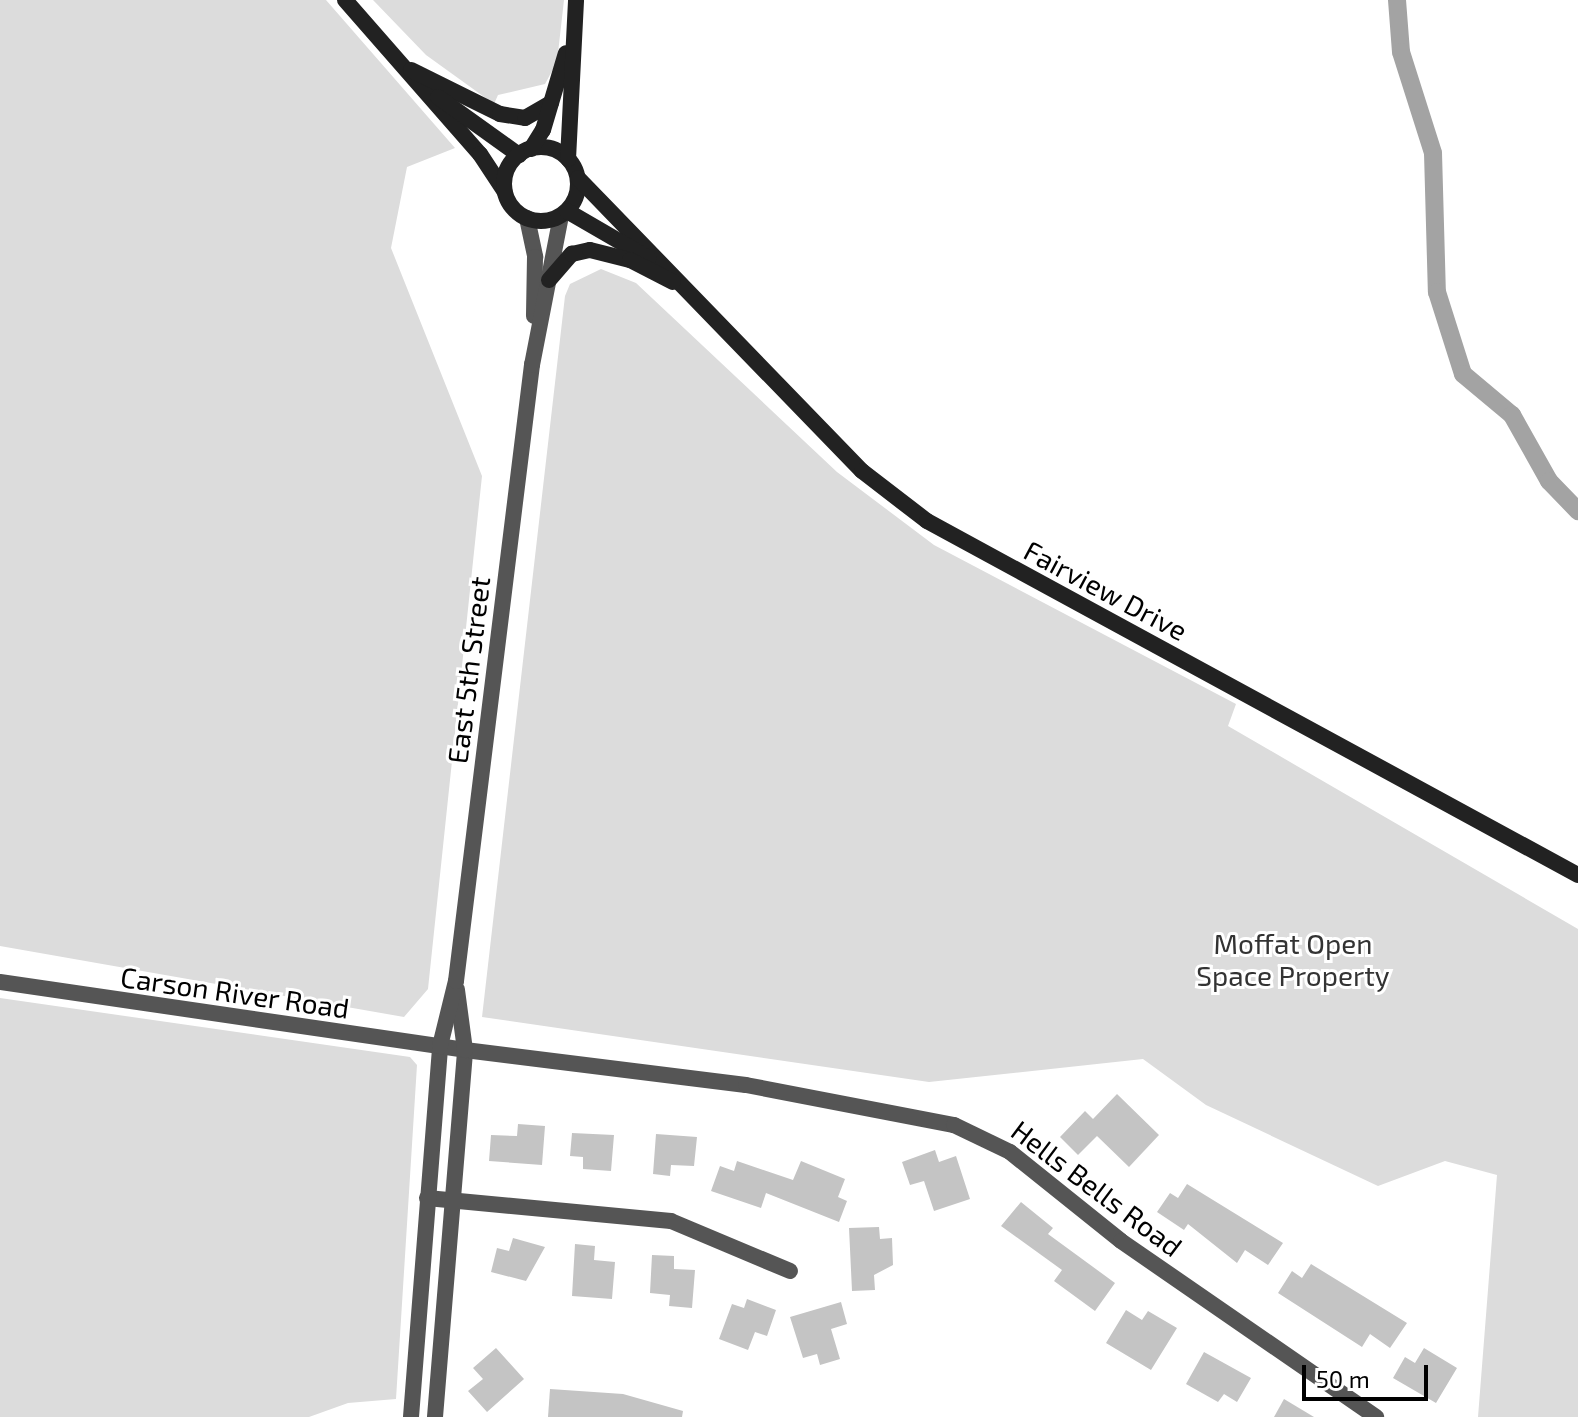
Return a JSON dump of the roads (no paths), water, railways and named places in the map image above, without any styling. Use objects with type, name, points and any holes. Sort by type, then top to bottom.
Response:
[{"type":"main road","points":[[345,0],[527,218],[564,213],[578,178],[568,159],[576,0]]},
{"type":"main road","points":[[505,192],[507,171],[525,152],[551,103],[572,32]]},
{"type":"main road","points":[[398,62],[500,114],[525,118],[551,103]]},
{"type":"main road","points":[[411,77],[525,152],[550,148],[568,159]]},
{"type":"main road","name":"Fairview Drive","points":[[578,178],[862,471],[927,521],[1578,875]]},
{"type":"main road","name":"Fairview Drive","points":[[564,213],[670,272]]},
{"type":"main road","points":[[549,280],[572,254],[590,250],[630,260],[685,288]]},
{"type":"street","name":"East 5th Street","points":[[411,1417],[440,1046],[456,981],[532,365],[564,213]]},
{"type":"street","name":"East 5th Street","points":[[527,218],[535,257],[532,365]]},
{"type":"street","name":"East 5th Street","points":[[435,1417],[465,1050],[456,981]]},
{"type":"street","name":"Carson River Road","points":[[0,982],[465,1050]]},
{"type":"street","name":"Hells Bells Road","points":[[465,1050],[746,1085],[954,1125],[1010,1152],[1121,1241],[1376,1417]]},
{"type":"street","points":[[427,1198],[671,1221],[790,1271]]},
{"type":"waterway","points":[[1397,0],[1401,52],[1433,153],[1437,292],[1463,374],[1512,415],[1549,481],[1578,511]]},
{"type":"park label","name":"Moffat Open Space Property","points":[[1293,959]]}]
